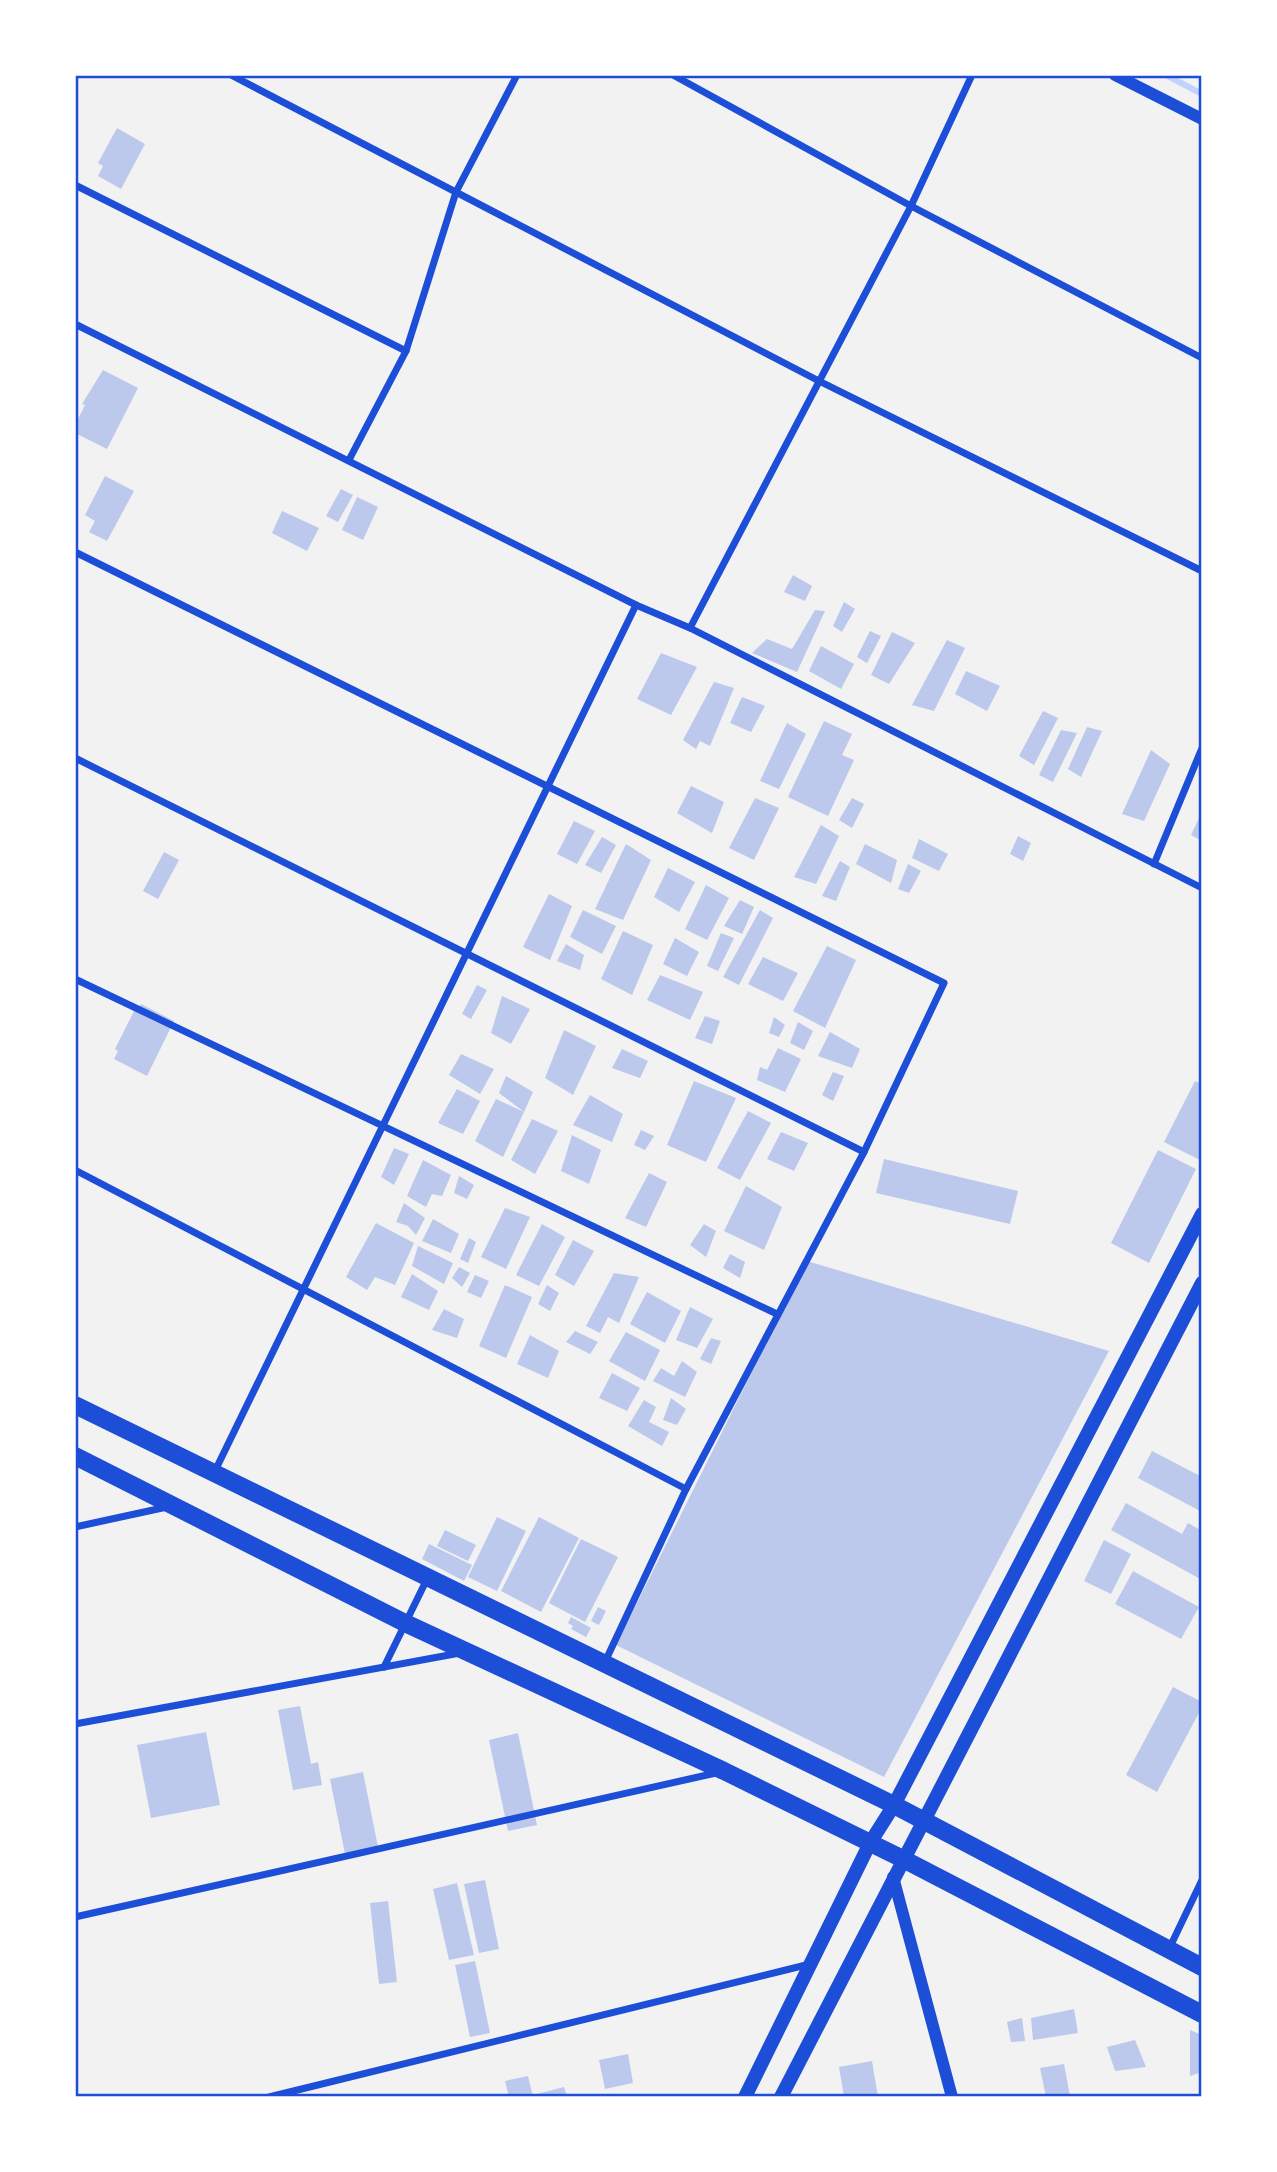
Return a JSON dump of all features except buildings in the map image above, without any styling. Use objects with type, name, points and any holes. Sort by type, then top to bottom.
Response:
[{"type":"main road","points":[[745,2097],[870,1843],[894,1805],[1202,1214]]},
{"type":"main road","points":[[781,2097],[1202,1283]]},
{"type":"main road","points":[[75,1405],[213,1475],[894,1805],[1202,1968]]},
{"type":"main road","points":[[75,1456],[405,1622],[903,1858],[1202,2014]]},
{"type":"street","points":[[231,75],[819,381],[1202,571]]},
{"type":"street","points":[[349,460],[406,351],[456,192],[517,75]]},
{"type":"street","points":[[673,75],[911,206],[1202,358]]},
{"type":"street","points":[[691,628],[911,206],[972,75]]},
{"type":"street","points":[[1115,75],[1202,119]]},
{"type":"street","points":[[75,185],[406,351]]},
{"type":"street","points":[[75,324],[636,605],[691,628],[1202,888]]},
{"type":"street","points":[[75,552],[944,983],[864,1152],[686,1489],[603,1665]]},
{"type":"street","points":[[213,1475],[636,605]]},
{"type":"street","points":[[1154,864],[1202,748]]},
{"type":"street","points":[[75,758],[864,1152]]},
{"type":"street","points":[[75,979],[384,1124],[777,1314]]},
{"type":"street","points":[[75,1170],[686,1489]]},
{"type":"street","points":[[75,1527],[175,1506]]},
{"type":"street","points":[[384,1667],[427,1578]]},
{"type":"street","points":[[75,1724],[469,1652]]},
{"type":"street","points":[[75,1917],[724,1771]]},
{"type":"street","points":[[893,1877],[952,2097]]},
{"type":"street","points":[[1168,1951],[1202,1880]]},
{"type":"street","points":[[269,2097],[811,1963]]},
{"type":"waterway","points":[[1166,75],[1202,94]]}]
